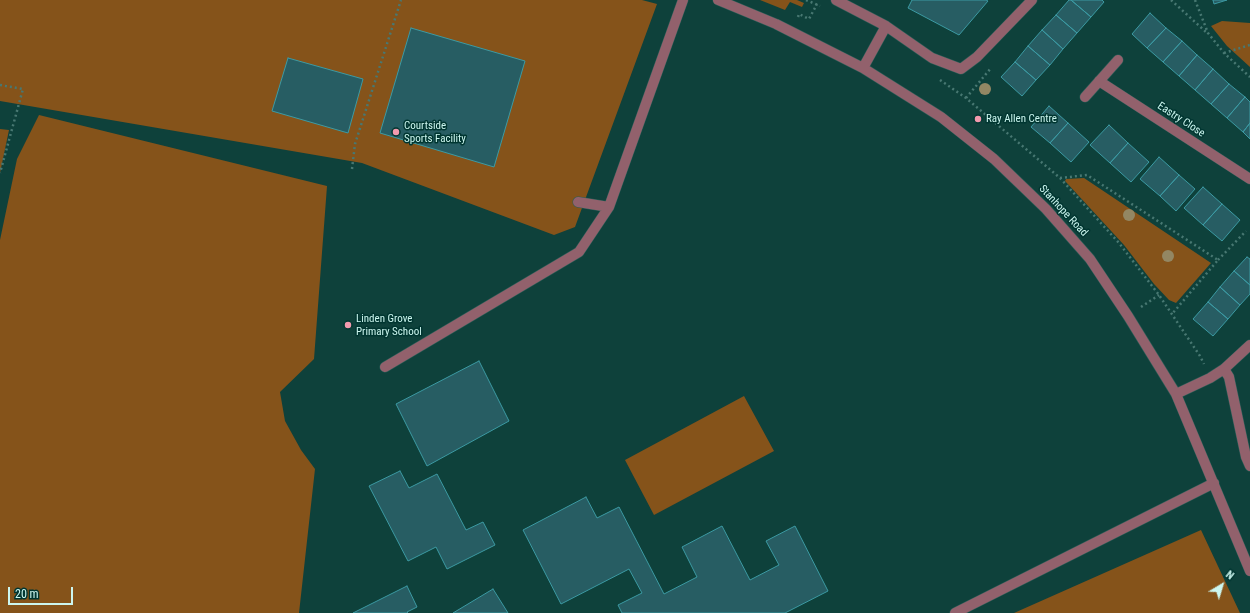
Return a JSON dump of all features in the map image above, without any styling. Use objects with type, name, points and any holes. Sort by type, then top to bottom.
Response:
[{"type":"street","points":[[385,367],[579,252],[609,207],[683,0]]},
{"type":"street","name":"Stanhope Road","points":[[718,0],[776,24],[863,68],[947,122],[994,159],[1046,209],[1090,259],[1128,316],[1176,394],[1250,570]]},
{"type":"street","points":[[836,0],[886,26],[932,58],[961,69],[977,57],[1032,0]]},
{"type":"street","points":[[863,68],[886,26]]},
{"type":"street","points":[[1084,97],[1118,60]]},
{"type":"street","name":"Eastry Close","points":[[1099,81],[1250,179]]},
{"type":"street","points":[[578,202],[609,207]]},
{"type":"street","points":[[1176,394],[1210,378],[1250,345]]},
{"type":"street","points":[[1224,368],[1229,377],[1246,457],[1250,466]]},
{"type":"street","points":[[955,613],[1214,483]]},
{"type":"path","points":[[352,169],[355,144],[401,0]]},
{"type":"path","points":[[806,0],[817,4]]},
{"type":"path","points":[[1171,0],[1208,33],[1224,53],[1250,77]]},
{"type":"path","points":[[1194,0],[1208,33]]},
{"type":"path","points":[[1224,53],[1250,45]]},
{"type":"path","points":[[0,85],[23,89],[0,173]]},
{"type":"path","points":[[966,98],[1060,178],[1119,242],[1172,314],[1200,356],[1210,378]]},
{"type":"path","points":[[1060,178],[1087,175],[1218,260]]},
{"type":"path","points":[[1172,314],[1218,260],[1246,231]]},
{"type":"shaded area","name":"Courtside Sports Facility","points":[[0,0],[642,0],[657,4],[575,227],[554,235],[362,163],[0,101]]},
{"type":"shaded area","points":[[760,0],[797,0],[804,3],[802,7],[790,2],[785,10]]},
{"type":"shaded area","points":[[1222,21],[1250,23],[1250,67],[1227,46],[1211,26]]},
{"type":"shaded area","points":[[39,115],[327,186],[314,359],[280,392],[285,421],[301,450],[315,469],[299,613],[0,613],[0,240],[17,159]]},
{"type":"shaded area","points":[[0,129],[9,130],[0,173]]},
{"type":"shaded area","points":[[1084,178],[1211,263],[1176,303],[1169,300],[1154,284],[1124,245],[1065,181],[1066,179]]},
{"type":"shaded area","points":[[744,396],[774,451],[654,515],[625,460]]},
{"type":"shaded area","points":[[1201,530],[1240,613],[1014,613]]},
{"type":"building","points":[[912,0],[988,1],[959,35],[908,8]]},
{"type":"building","points":[[1069,0],[1071,0],[1091,17],[1077,33],[1056,15]]},
{"type":"building","points":[[1071,0],[1102,0],[1104,2],[1091,17]]},
{"type":"building","points":[[1213,0],[1227,0],[1214,4]]},
{"type":"building","points":[[1150,13],[1166,28],[1147,48],[1132,34]]},
{"type":"building","points":[[1056,15],[1077,33],[1063,49],[1042,30]]},
{"type":"building","points":[[411,28],[525,61],[494,167],[380,133]]},
{"type":"building","points":[[1166,28],[1182,41],[1163,62],[1147,48]]},
{"type":"building","points":[[1042,30],[1063,49],[1050,65],[1028,46]]},
{"type":"building","points":[[1182,41],[1197,55],[1179,76],[1163,62]]},
{"type":"building","points":[[1028,46],[1050,65],[1036,80],[1015,62]]},
{"type":"building","points":[[1197,55],[1213,69],[1195,90],[1179,76]]},
{"type":"building","points":[[288,58],[363,79],[348,133],[272,111]]},
{"type":"building","points":[[1015,62],[1036,80],[1022,96],[1001,77]]},
{"type":"building","points":[[1213,69],[1229,84],[1211,104],[1195,90]]},
{"type":"building","points":[[1229,84],[1245,97],[1227,118],[1211,104]]},
{"type":"building","points":[[1245,97],[1250,102],[1250,123],[1243,132],[1227,118]]},
{"type":"building","points":[[1049,106],[1068,123],[1050,143],[1031,127]]},
{"type":"building","points":[[1068,123],[1089,142],[1071,162],[1050,143]]},
{"type":"building","points":[[1250,123],[1250,139],[1243,132]]},
{"type":"building","points":[[1109,125],[1128,143],[1110,163],[1090,145]]},
{"type":"building","points":[[1128,143],[1149,162],[1131,182],[1110,163]]},
{"type":"building","points":[[1159,157],[1179,175],[1160,196],[1140,179]]},
{"type":"building","points":[[1179,175],[1195,189],[1176,211],[1160,196]]},
{"type":"building","points":[[1203,187],[1222,204],[1203,225],[1184,208]]},
{"type":"building","points":[[1222,204],[1240,220],[1222,241],[1203,225]]},
{"type":"building","points":[[1247,257],[1250,259],[1250,285],[1234,271]]},
{"type":"building","points":[[1234,271],[1250,285],[1250,294],[1240,305],[1220,287]]},
{"type":"building","points":[[1220,287],[1240,305],[1228,319],[1208,302]]},
{"type":"building","points":[[1208,302],[1228,319],[1213,336],[1193,319]]},
{"type":"building","points":[[479,361],[509,421],[427,466],[396,404]]},
{"type":"building","points":[[400,471],[409,488],[437,474],[466,530],[483,522],[495,545],[447,569],[436,547],[408,561],[369,486]]},
{"type":"building","points":[[586,497],[597,518],[619,507],[664,594],[697,577],[682,547],[722,526],[750,580],[779,565],[766,541],[795,526],[828,591],[785,613],[622,613],[618,605],[642,593],[629,569],[561,604],[523,530]]},
{"type":"building","points":[[407,586],[417,607],[407,612],[408,613],[353,613]]},
{"type":"building","points":[[493,589],[508,613],[453,613]]},
{"type":"place","name":"Ray Allen Centre","points":[[978,119]]},
{"type":"place","name":"Courtside Sports Facility","points":[[396,132]]},
{"type":"place","name":"Linden Grove Primary School","points":[[348,325]]}]
